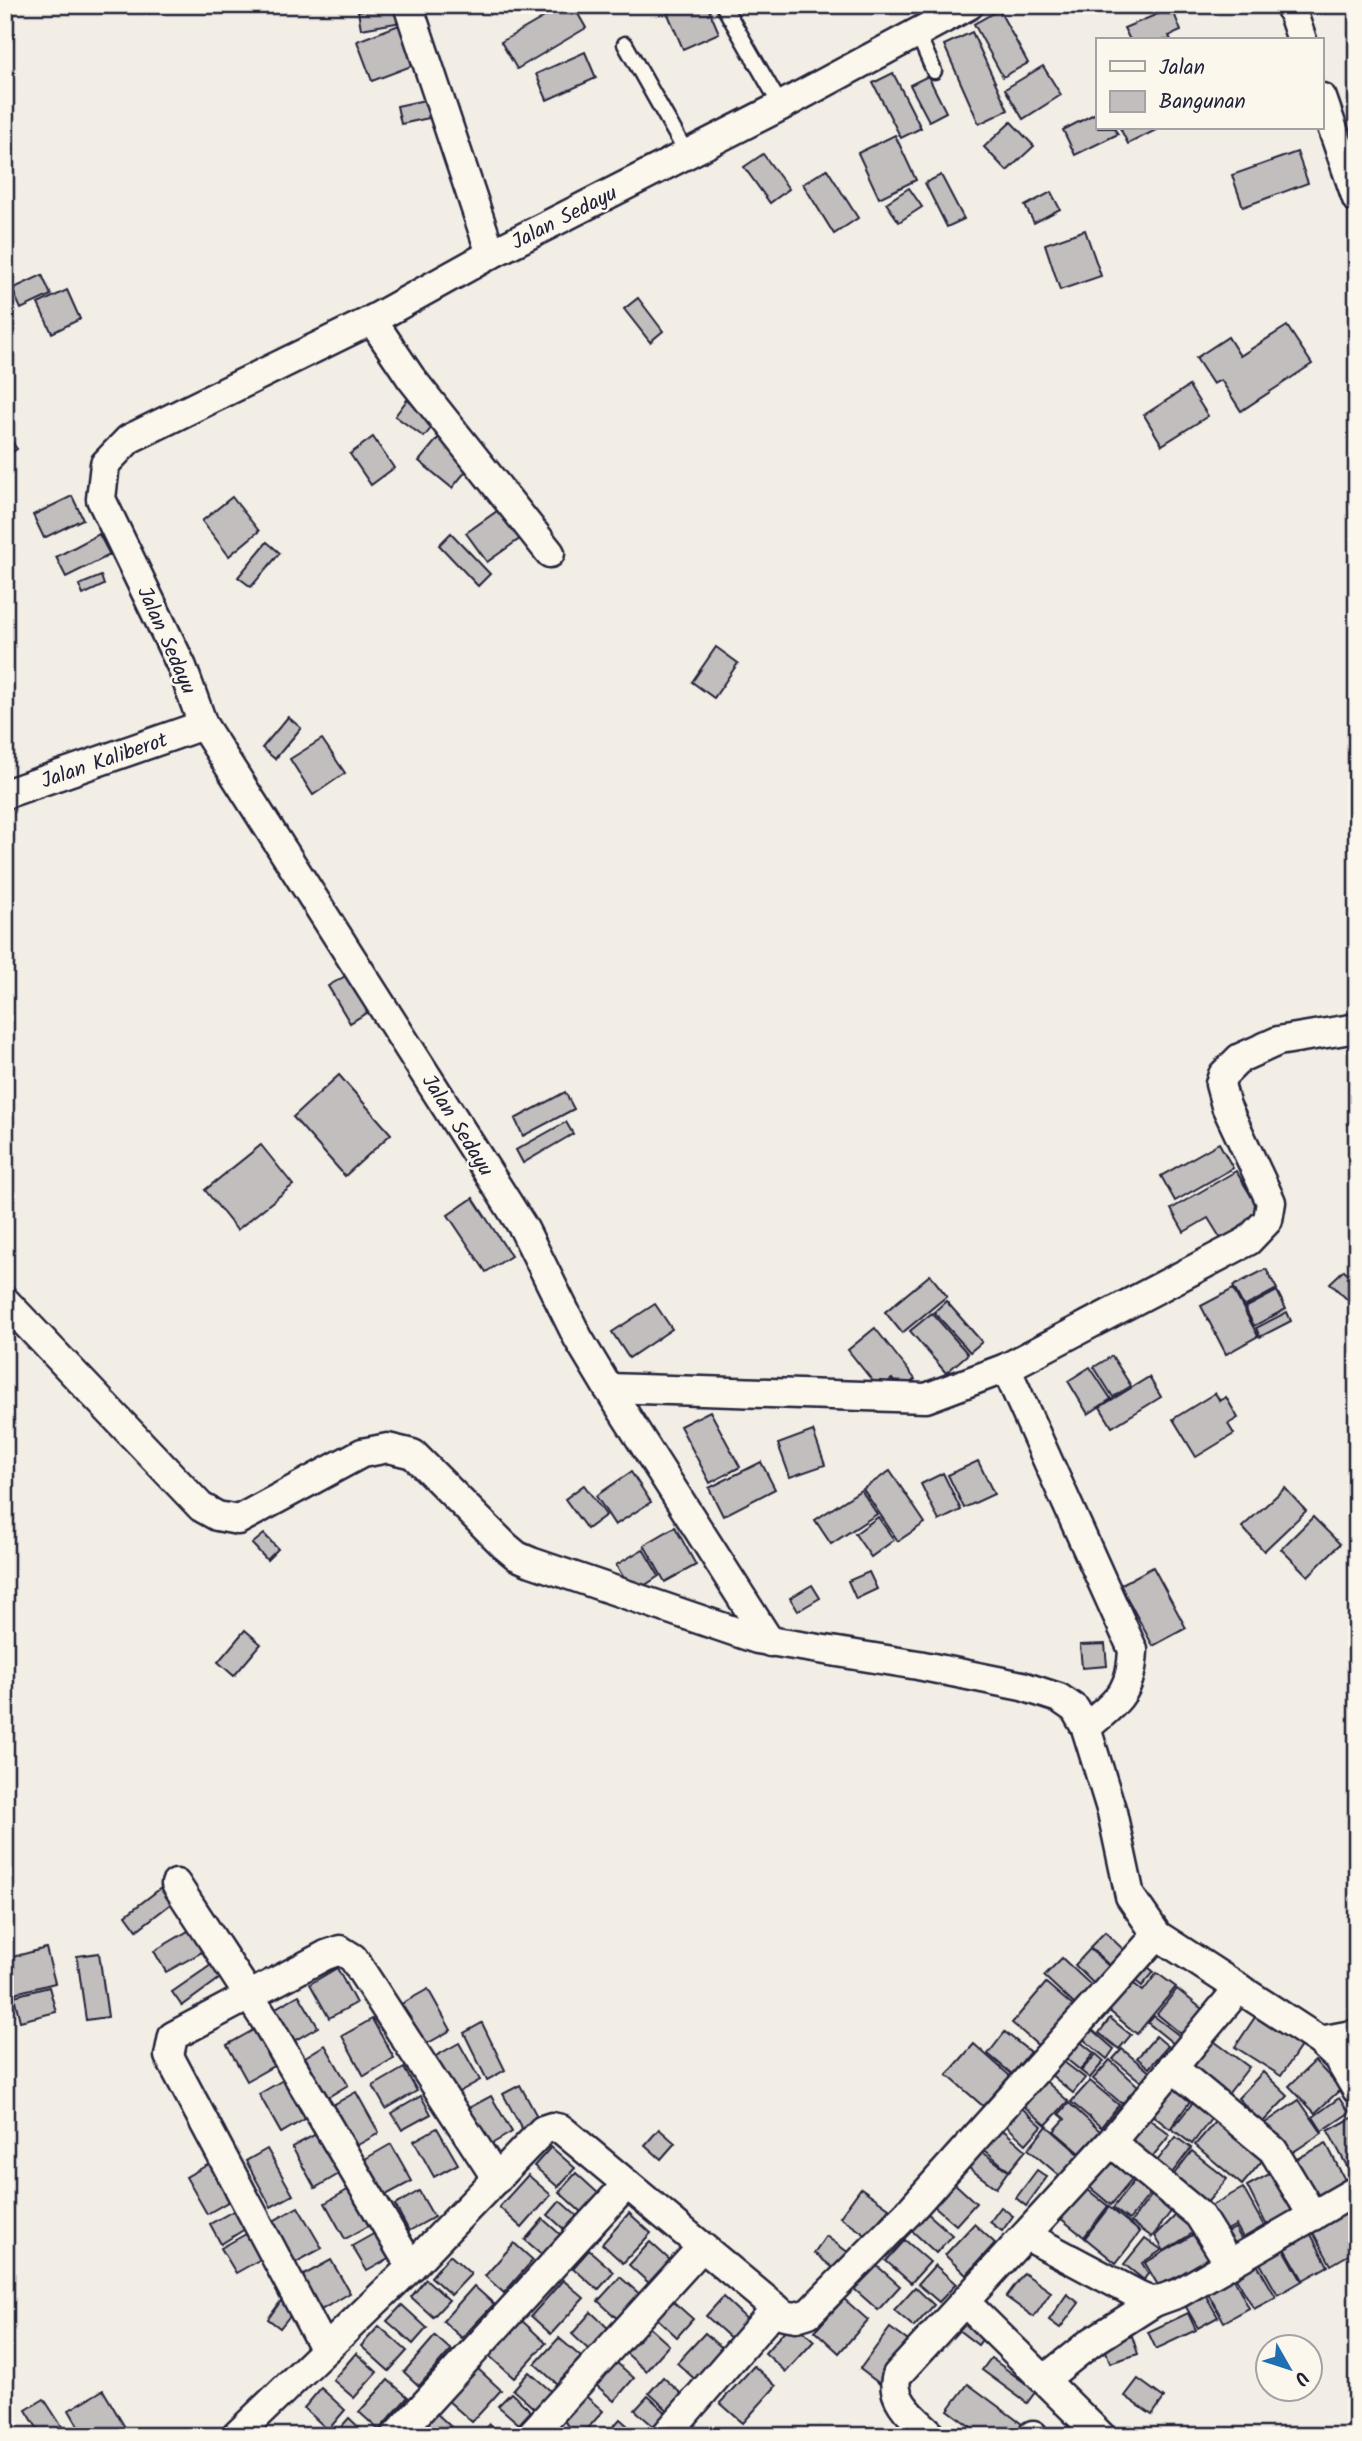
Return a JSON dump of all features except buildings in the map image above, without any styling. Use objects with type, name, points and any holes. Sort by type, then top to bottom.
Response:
[{"type":"street","points":[[408,5],[491,254]]},
{"type":"street","name":"Jalan Sedayu","points":[[770,1642],[578,1338],[524,1230],[203,725],[182,667],[101,499],[105,464],[129,439],[372,320],[491,254],[781,106],[969,5]]},
{"type":"street","points":[[1290,5],[1301,38]]},
{"type":"street","points":[[1324,104],[1357,199]]},
{"type":"street","points":[[372,320],[411,378],[550,553]]},
{"type":"street","name":"Jalan Kaliberot","points":[[5,794],[203,725]]},
{"type":"street","points":[[608,1388],[926,1398],[1006,1368],[1248,1241],[1268,1220],[1271,1202],[1226,1106],[1220,1084],[1223,1075],[1240,1058],[1278,1041],[1357,1028]]},
{"type":"street","points":[[5,1301],[201,1507],[217,1516],[238,1520],[362,1452],[388,1448],[413,1454],[517,1556],[757,1639],[919,1665],[1022,1686],[1059,1698],[1075,1709],[1086,1728],[1112,1812],[1130,1896],[1157,1935],[1320,2041],[1338,2058],[1357,2090]]},
{"type":"street","points":[[1006,1368],[1133,1650],[1132,1673],[1121,1697],[1086,1728]]},
{"type":"street","points":[[176,1884],[265,2020],[411,2267]]},
{"type":"street","points":[[236,2436],[411,2267],[543,2130],[552,2127],[561,2129],[784,2315],[796,2317],[809,2313],[908,2213],[1157,1935]]},
{"type":"street","points":[[325,2350],[169,2056],[173,2036],[340,1950],[353,1958],[497,2179]]},
{"type":"street","points":[[933,2436],[898,2399],[895,2379],[1111,2142],[1239,1988]]},
{"type":"street","points":[[1320,2041],[1357,2034]]},
{"type":"street","points":[[1172,2067],[1273,2150],[1313,2216]]},
{"type":"street","points":[[1111,2142],[1199,2215],[1229,2263]]},
{"type":"street","points":[[396,2436],[627,2184]]},
{"type":"street","points":[[1045,2379],[1090,2343],[1154,2302],[1179,2292],[1357,2190]]},
{"type":"street","points":[[1027,2236],[1154,2302]]},
{"type":"street","points":[[530,2436],[702,2247]]},
{"type":"street","points":[[965,2302],[1101,2436]]},
{"type":"street","points":[[665,2436],[776,2308]]},
{"type":"lane","points":[[723,5],[781,106]]},
{"type":"lane","points":[[917,32],[934,71]]},
{"type":"lane","points":[[625,44],[687,154]]}]
